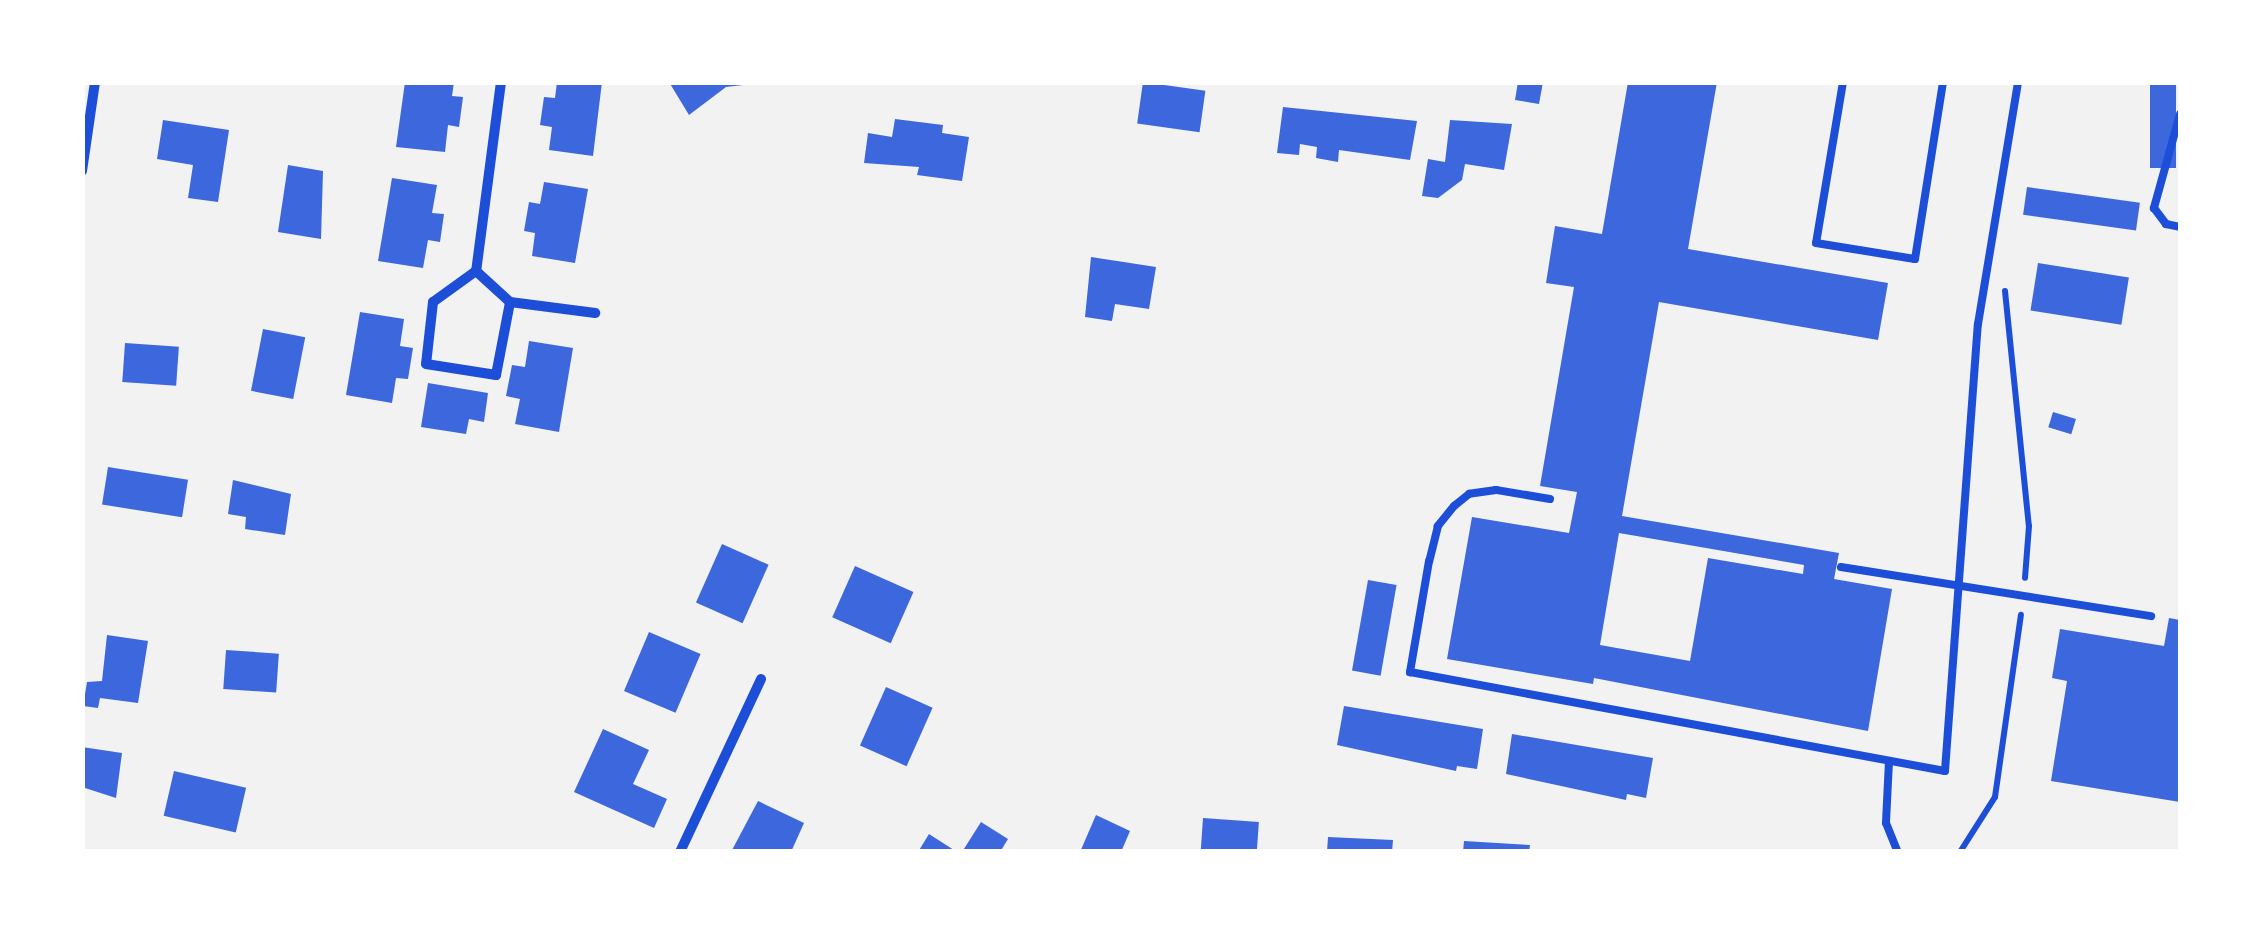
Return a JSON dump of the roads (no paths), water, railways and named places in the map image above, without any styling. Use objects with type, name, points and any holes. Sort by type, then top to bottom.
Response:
[{"type":"street","points":[[82,170],[96,82]]},
{"type":"street","points":[[501,82],[476,271],[434,302],[426,364],[496,375],[510,302]]},
{"type":"street","points":[[476,271],[510,302],[594,313]]},
{"type":"street","points":[[680,852],[761,679]]},
{"type":"lane","points":[[1843,82],[1816,243],[1915,259],[1943,82]]},
{"type":"lane","points":[[1550,500],[1496,490],[1468,494],[1454,506],[1438,526],[1410,672],[1945,771],[1962,586],[1978,324],[2018,82]]},
{"type":"lane","points":[[2180,114],[2154,208],[2166,224],[2180,227]]},
{"type":"lane","points":[[1841,567],[2150,616]]},
{"type":"lane","points":[[1889,760],[1886,823],[1898,852]]}]
